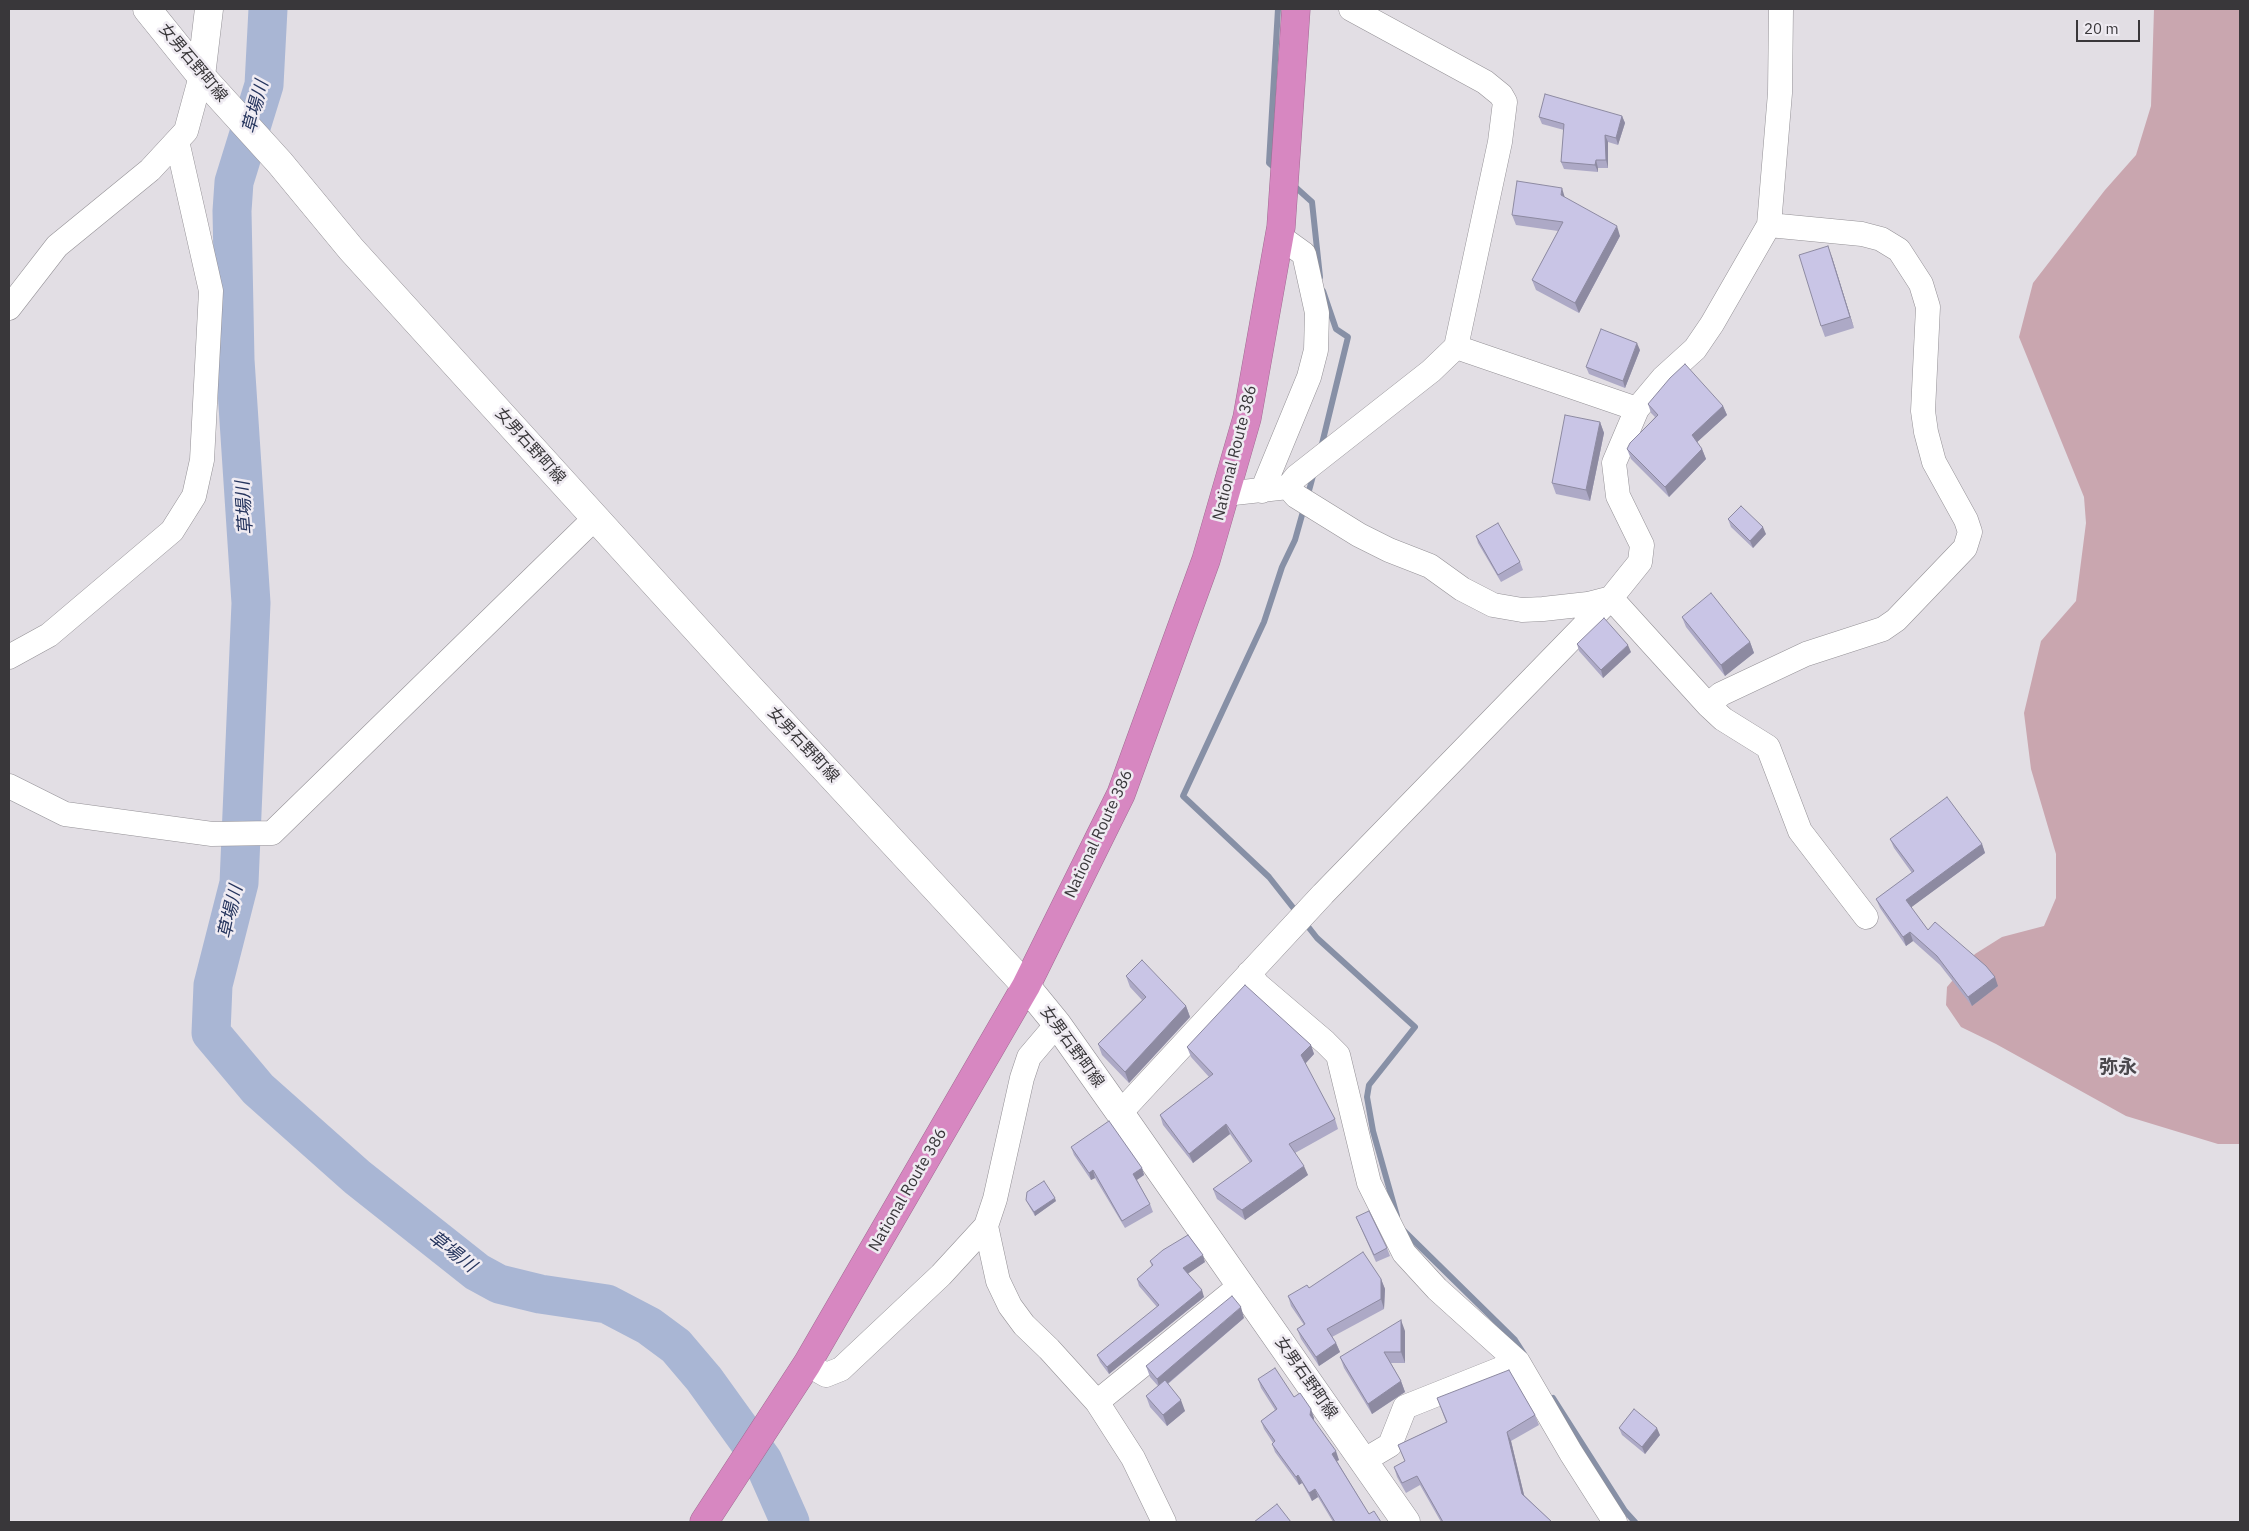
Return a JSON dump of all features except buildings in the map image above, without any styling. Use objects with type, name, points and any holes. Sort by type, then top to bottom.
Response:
[{"type":"highway","name":"National Route 386","points":[[704,1522],[807,1364],[1026,986],[1121,794],[1206,560],[1247,418],[1280,236],[1296,9]]},
{"type":"main road","name":"女男石野町線","points":[[147,9],[280,163],[351,249],[595,518],[1026,986],[1056,1024],[1120,1113],[1406,1522]]},
{"type":"main road","points":[[209,9],[209,83]]},
{"type":"street","points":[[1225,494],[1288,487],[1303,472],[1431,371],[1456,347],[1500,142],[1505,102],[1501,95],[1485,82],[1351,9]]},
{"type":"street","points":[[1120,1113],[1324,894],[1611,598],[1640,562],[1642,545],[1618,496],[1614,463],[1637,409],[1663,378],[1694,349],[1712,324],[1769,225],[1780,93],[1781,9]]},
{"type":"street","points":[[9,308],[58,246],[150,170],[186,131],[209,83]]},
{"type":"street","points":[[9,657],[50,635],[172,531],[194,496],[202,460],[211,291],[177,141]]},
{"type":"street","points":[[1708,705],[1720,694],[1806,654],[1883,629],[1896,620],[1966,548],[1970,532],[1966,520],[1934,462],[1926,432],[1923,411],[1928,307],[1922,284],[1899,250],[1881,239],[1862,234],[1769,225]]},
{"type":"street","points":[[1262,491],[1309,377],[1316,350],[1317,314],[1304,254],[1280,236]]},
{"type":"street","points":[[1456,347],[1637,409]]},
{"type":"street","points":[[1288,487],[1296,496],[1359,535],[1389,550],[1430,566],[1462,589],[1493,605],[1522,610],[1543,609],[1588,604],[1611,598]]},
{"type":"street","points":[[9,786],[66,814],[212,834],[272,834],[595,518]]},
{"type":"street","points":[[1611,598],[1708,705],[1723,719],[1768,747],[1800,831],[1866,917]]},
{"type":"street","points":[[1250,974],[1258,985],[1338,1055],[1370,1183],[1404,1253],[1437,1289],[1484,1329],[1518,1362],[1571,1453],[1615,1522]]},
{"type":"street","points":[[807,1364],[826,1375],[841,1369],[941,1275],[986,1226],[995,1199],[1026,1064],[1029,1057],[1056,1024]]},
{"type":"street","points":[[986,1226],[998,1281],[1010,1306],[1024,1325],[1049,1349],[1097,1402],[1134,1458],[1164,1522]]},
{"type":"street","points":[[1097,1402],[1241,1285]]},
{"type":"street","points":[[1363,1461],[1390,1445],[1405,1407],[1518,1362]]},
{"type":"shaded area","points":[[2154,9],[2240,9],[2240,1144],[2218,1144],[2126,1116],[1996,1044],[1961,1027],[1946,1005],[1947,987],[1975,954],[2002,937],[2044,926],[2056,898],[2056,854],[2031,769],[2024,713],[2041,641],[2076,601],[2086,523],[2084,497],[2019,337],[2033,283],[2105,190],[2136,155],[2151,106]]},
{"type":"waterway","name":"草場川","points":[[268,9],[264,85],[234,182],[232,211],[235,360],[251,603],[239,883],[213,985],[211,1033],[258,1089],[357,1177],[477,1272],[499,1284],[540,1294],[607,1304],[649,1326],[676,1346],[704,1379],[763,1461],[790,1522]]},
{"type":"waterway","points":[[1277,170],[1269,163],[1278,9]]},
{"type":"waterway","points":[[1292,184],[1312,202],[1320,277]]},
{"type":"waterway","points":[[1321,448],[1348,337],[1336,329],[1323,291]]},
{"type":"waterway","points":[[1307,498],[1314,472]]},
{"type":"waterway","points":[[1304,508],[1295,540],[1282,567],[1264,622],[1183,796],[1269,877],[1317,938],[1415,1027],[1369,1085],[1367,1097],[1373,1131],[1397,1216]]},
{"type":"waterway","points":[[1402,1229],[1515,1340],[1524,1354]]},
{"type":"waterway","points":[[1553,1398],[1625,1511],[1635,1522]]},
{"type":"district","name":"弥永","points":[[2118,1068]]}]
